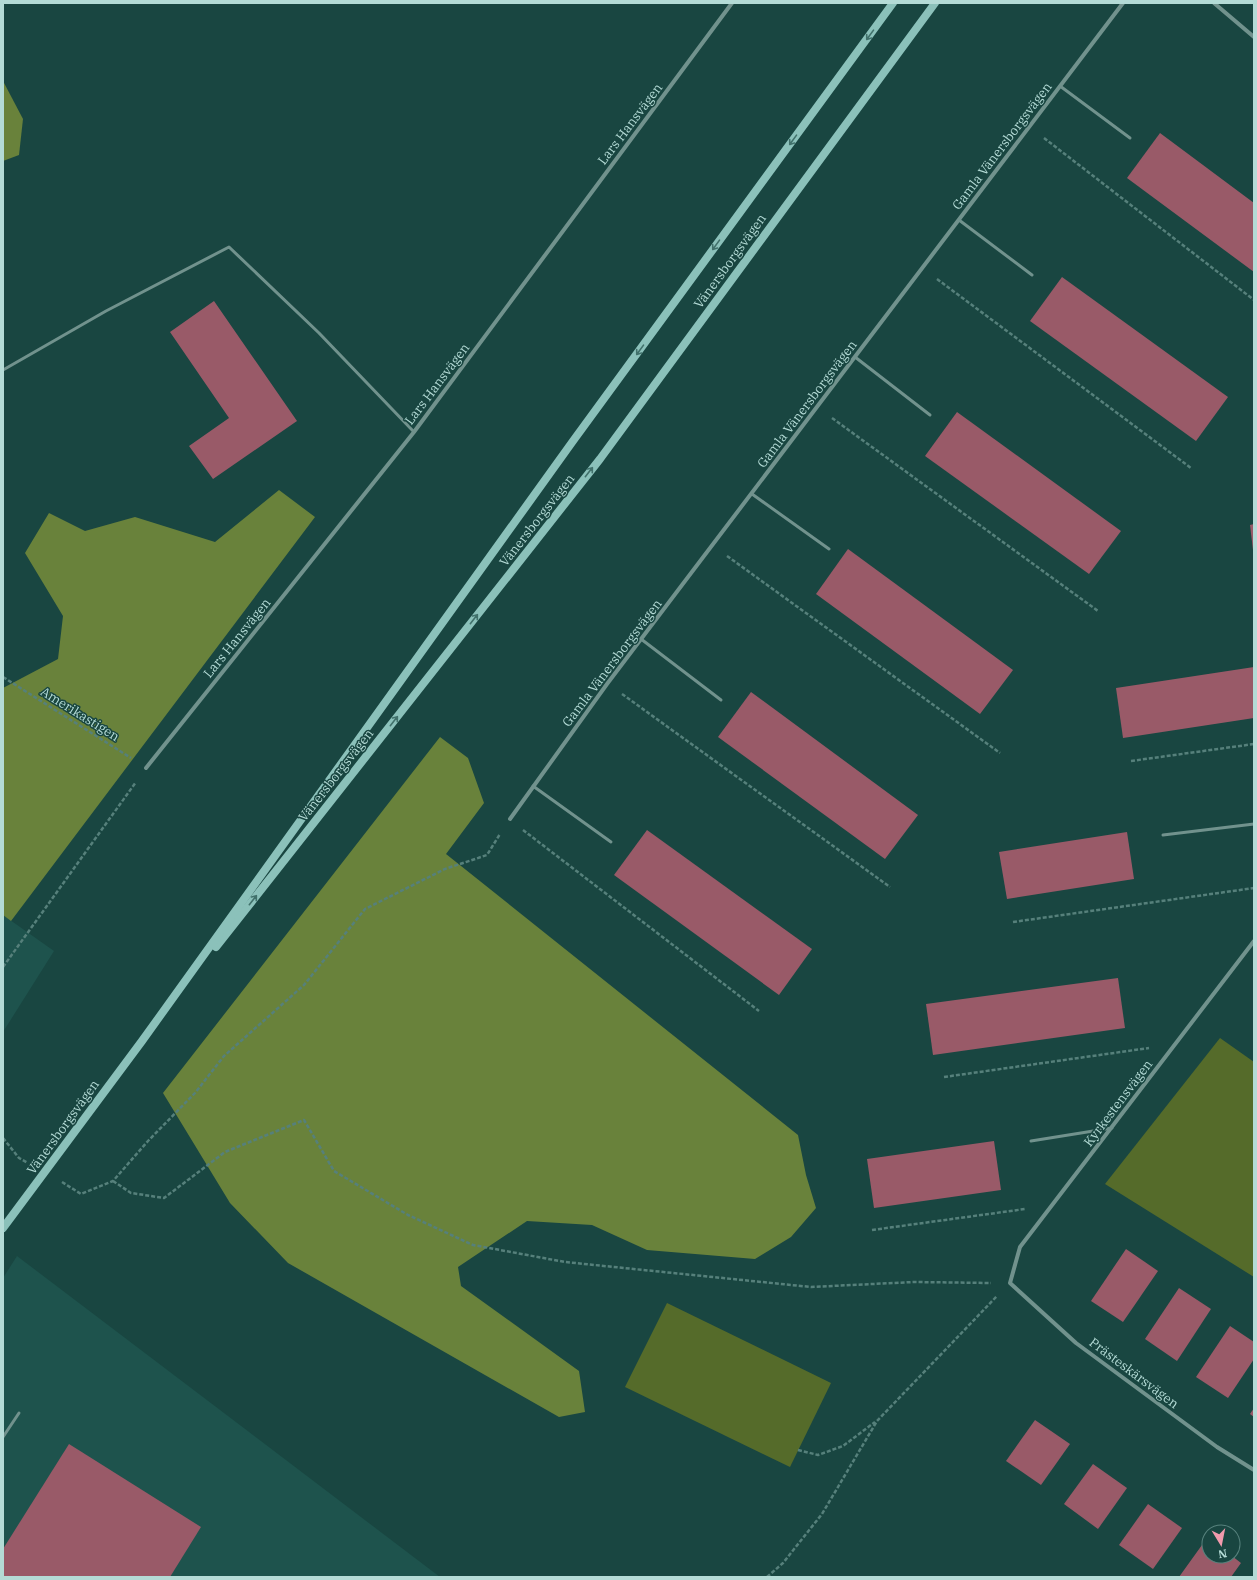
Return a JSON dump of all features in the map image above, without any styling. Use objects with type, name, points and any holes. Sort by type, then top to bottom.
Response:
[{"type":"main road","name":"Vänersborgsvägen","points":[[3,1228],[142,1041],[573,441],[893,3]]},
{"type":"main road","name":"Vänersborgsvägen","points":[[142,1041],[600,458],[935,3]]},
{"type":"street","name":"Lars Hansvägen","points":[[146,768],[414,432],[732,3]]},
{"type":"street","name":"Gamla Vänersborgsvägen","points":[[510,819],[641,639],[1123,3]]},
{"type":"street","points":[[1214,3],[1254,38]]},
{"type":"street","name":"Kyrkestensvägen","points":[[1010,1283],[1020,1248],[1254,941]]},
{"type":"street","name":"Prästeskärsvägen","points":[[1010,1283],[1076,1343],[1217,1447],[1254,1470]]},
{"type":"lane","points":[[1060,86],[1130,138]]},
{"type":"lane","points":[[959,220],[1032,275]]},
{"type":"lane","points":[[3,370],[106,311],[229,248],[318,333],[414,432]]},
{"type":"lane","points":[[855,357],[930,415]]},
{"type":"lane","points":[[752,494],[829,549]]},
{"type":"lane","points":[[641,639],[722,700]]},
{"type":"lane","points":[[533,786],[611,842]]},
{"type":"lane","points":[[1163,836],[1254,824]]},
{"type":"lane","points":[[1031,1141],[1112,1128]]},
{"type":"lane","points":[[3,1437],[19,1412]]},
{"type":"path","points":[[1029,127],[1254,300]]},
{"type":"path","points":[[922,268],[1191,468]]},
{"type":"path","points":[[817,407],[1098,611]]},
{"type":"path","points":[[712,546],[1000,753]]},
{"type":"path","name":"Amerikastigen","points":[[3,677],[146,768]]},
{"type":"path","points":[[608,684],[890,887]]},
{"type":"path","points":[[1132,761],[1254,744]]},
{"type":"path","points":[[3,967],[146,768]]},
{"type":"path","points":[[3,1138],[19,1158],[81,1194],[113,1181],[148,1140],[195,1093],[224,1056],[304,985],[365,909],[445,869],[487,855],[510,819],[759,1011]]},
{"type":"path","points":[[1012,922],[1254,888]]},
{"type":"path","points":[[944,1078],[1176,1044]]},
{"type":"path","points":[[113,1181],[131,1193],[164,1198],[225,1152],[304,1120],[334,1171],[408,1215],[473,1245],[565,1262],[811,1287],[914,1282],[1010,1283]]},
{"type":"path","points":[[872,1230],[1053,1205]]},
{"type":"path","points":[[798,1450],[818,1455],[830,1451],[843,1446],[877,1421],[1010,1283]]},
{"type":"path","points":[[767,1577],[783,1563],[822,1514],[877,1421]]},
{"type":"shaded area","points":[[3,915],[54,951],[3,1032]]},
{"type":"shaded area","points":[[17,1256],[440,1577],[3,1577],[3,1278]]},
{"type":"green space","points":[[3,81],[23,119],[19,155],[3,161]]},
{"type":"green space","points":[[279,490],[315,517],[11,921],[3,915],[3,688],[58,659],[63,616],[25,553],[49,513],[85,531],[135,517],[215,542]]},
{"type":"green space","points":[[440,737],[468,758],[484,803],[446,854],[798,1135],[806,1175],[816,1208],[791,1237],[755,1259],[647,1250],[592,1225],[527,1221],[458,1267],[461,1286],[579,1371],[585,1412],[559,1417],[288,1263],[230,1203],[163,1093]]},
{"type":"green space","points":[[1220,1038],[1254,1062],[1254,1277],[1105,1184]]},
{"type":"green space","points":[[667,1303],[831,1383],[790,1467],[625,1387]]},
{"type":"building","points":[[1160,133],[1254,203],[1254,272],[1127,178]]},
{"type":"building","points":[[1062,277],[1228,397],[1196,441],[1030,321]]},
{"type":"building","points":[[214,301],[297,421],[213,479],[189,446],[229,418],[170,332]]},
{"type":"building","points":[[957,412],[1121,531],[1089,574],[925,456]]},
{"type":"building","points":[[1254,524],[1254,550],[1253,550],[1250,525]]},
{"type":"building","points":[[848,549],[1013,670],[980,714],[816,594]]},
{"type":"building","points":[[1254,667],[1254,718],[1123,738],[1116,688]]},
{"type":"building","points":[[751,692],[918,815],[885,859],[718,737]]},
{"type":"building","points":[[647,830],[812,949],[779,995],[614,875]]},
{"type":"building","points":[[1127,832],[1134,879],[1007,899],[999,852]]},
{"type":"building","points":[[1118,978],[1125,1028],[933,1055],[926,1004]]},
{"type":"building","points":[[994,1141],[1001,1190],[874,1208],[867,1159]]},
{"type":"building","points":[[1126,1249],[1158,1271],[1123,1322],[1091,1301]]},
{"type":"building","points":[[1179,1288],[1211,1309],[1177,1361],[1145,1339]]},
{"type":"building","points":[[1230,1326],[1254,1342],[1254,1359],[1228,1398],[1196,1377]]},
{"type":"building","points":[[1254,1408],[1254,1417],[1250,1414]]},
{"type":"building","points":[[1035,1420],[1070,1444],[1041,1485],[1006,1461]]},
{"type":"building","points":[[69,1444],[201,1527],[170,1577],[3,1577],[3,1549]]},
{"type":"building","points":[[1093,1464],[1127,1488],[1098,1529],[1064,1504]]},
{"type":"building","points":[[1148,1504],[1182,1528],[1153,1569],[1119,1545]]},
{"type":"building","points":[[1201,1546],[1201,1564],[1240,1564],[1231,1577],[1179,1577]]}]
